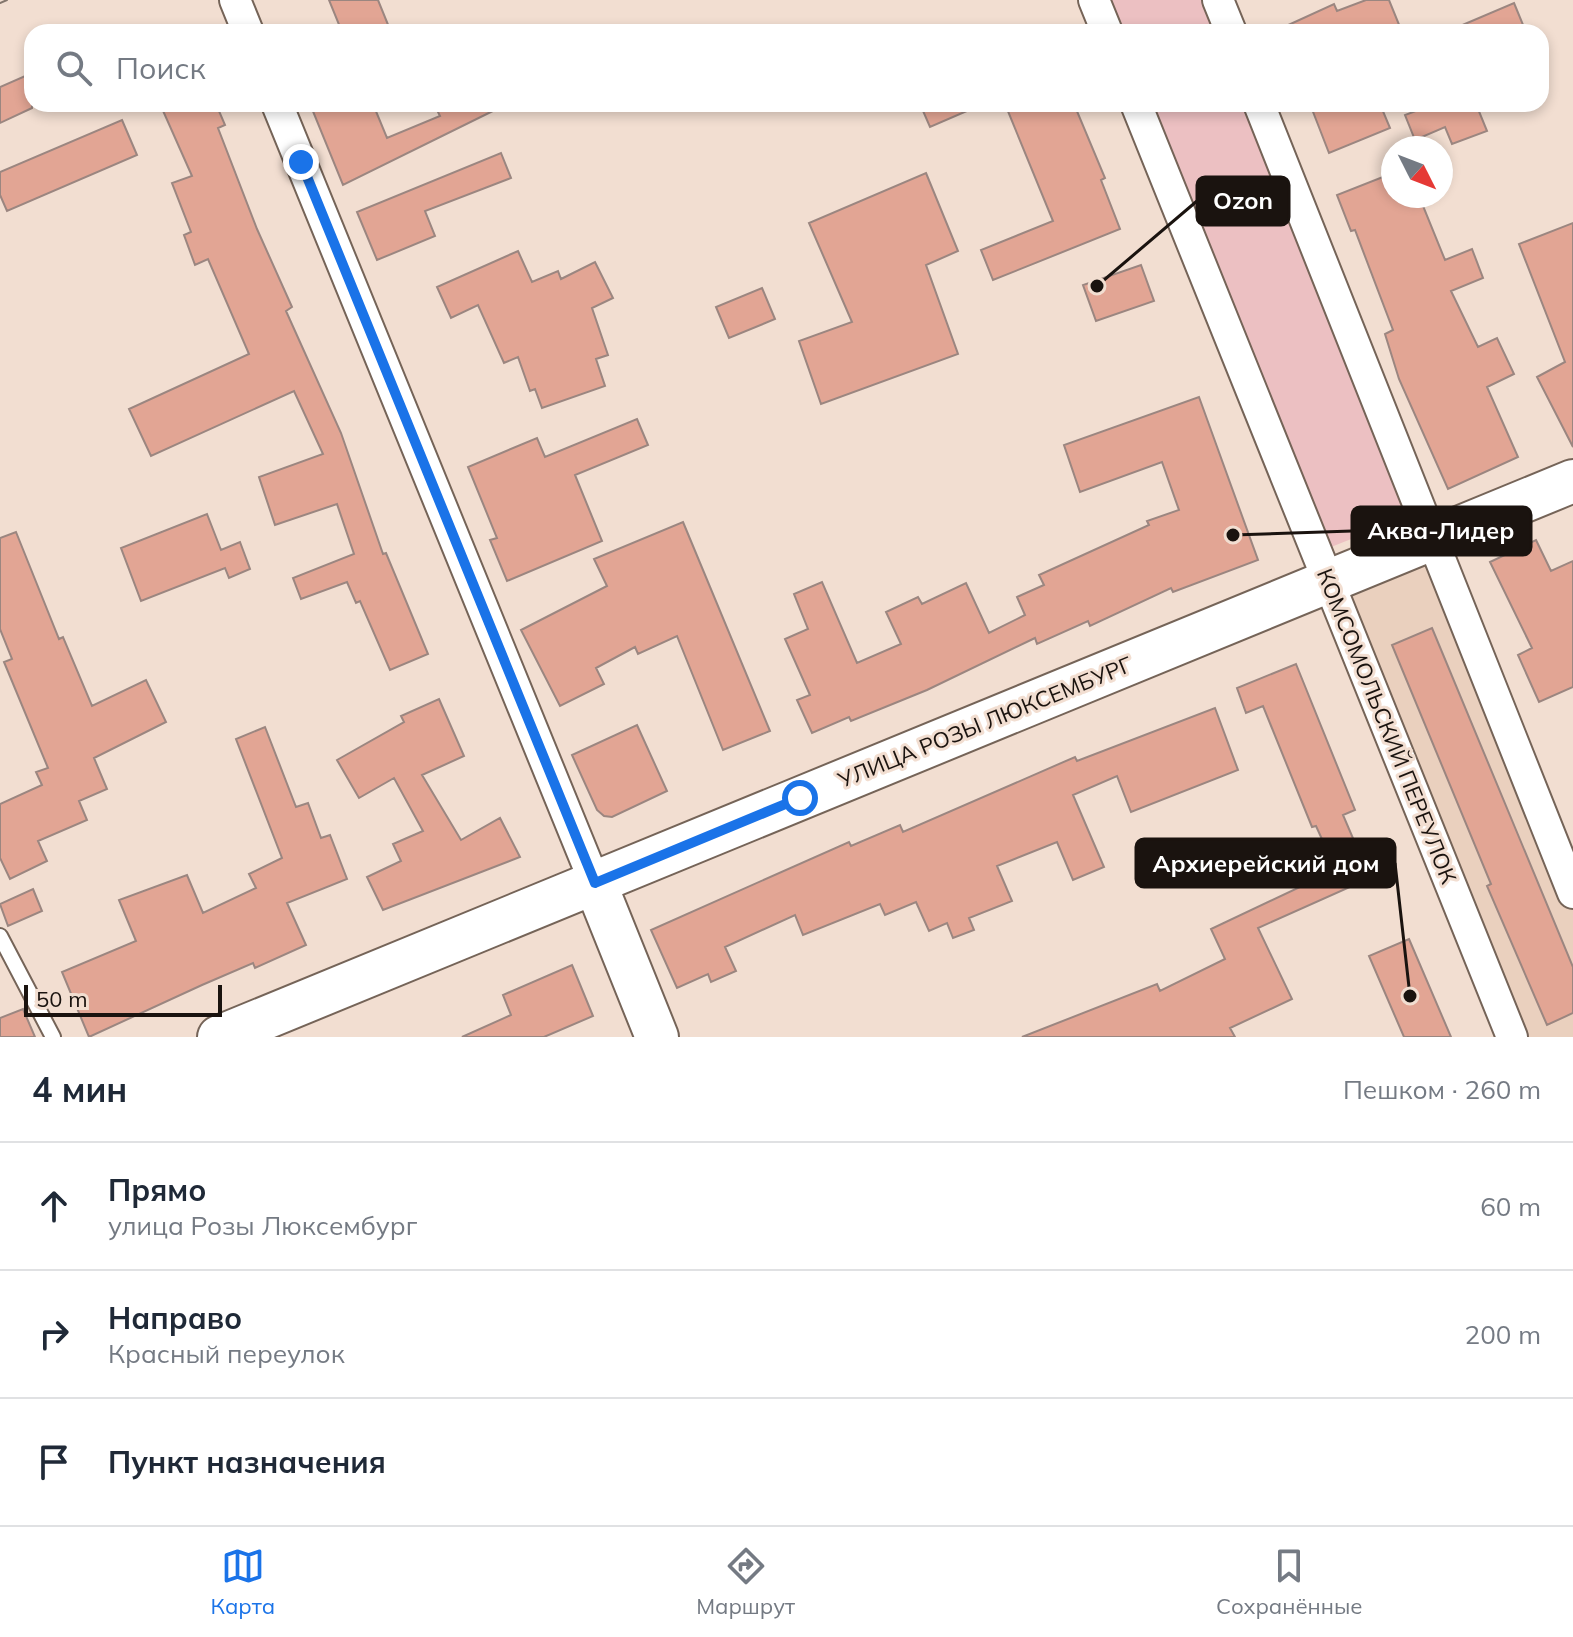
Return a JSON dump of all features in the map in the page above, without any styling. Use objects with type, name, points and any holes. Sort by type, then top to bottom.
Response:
[{"type":"street","points":[[235,0],[245,24]]},
{"type":"street","points":[[1094,0],[1104,24]]},
{"type":"street","points":[[1218,0],[1228,24]]},
{"type":"street","points":[[280,112],[657,1037]]},
{"type":"street","name":"КОМСОМОЛЬСКИЙ ПЕРЕУЛОК","points":[[1139,112],[1512,1037]]},
{"type":"street","points":[[1262,112],[1573,893]]},
{"type":"street","name":"УЛИЦА РОЗЫ ЛЮКСЕМБУРГ","points":[[219,1037],[1573,481]]},
{"type":"lane","points":[[0,936],[53,1037]]},
{"type":"shaded area","points":[[1107,0],[1206,0],[1216,24],[1117,24]]},
{"type":"shaded area","points":[[1151,112],[1250,112],[1412,515],[1326,549]]},
{"type":"shaded area","points":[[1432,538],[1573,893],[1573,1037],[1512,1037],[1329,581]]},
{"type":"building","points":[[329,0],[378,0],[388,24],[339,24]]},
{"type":"building","points":[[1366,0],[1389,0],[1399,24],[1290,24],[1334,4],[1337,11]]},
{"type":"building","points":[[1514,3],[1523,24],[1465,24]]},
{"type":"building","points":[[24,76],[24,112],[0,123],[0,87]]},
{"type":"building","points":[[164,112],[219,112],[225,125],[218,128],[257,229],[292,307],[286,311],[341,433],[383,554],[386,553],[428,654],[390,670],[360,601],[356,603],[347,582],[301,599],[293,578],[354,554],[337,504],[275,525],[259,477],[323,454],[294,391],[151,456],[129,409],[249,354],[208,259],[195,265],[184,235],[191,232],[172,183],[192,176]]},
{"type":"building","points":[[313,112],[376,112],[387,138],[440,116],[438,112],[491,112],[343,185]]},
{"type":"building","points":[[923,112],[965,112],[930,127]]},
{"type":"building","points":[[1008,112],[1077,112],[1105,178],[1101,180],[1120,229],[993,280],[981,250],[1053,221]]},
{"type":"building","points":[[1313,112],[1383,112],[1390,128],[1329,153]]},
{"type":"building","points":[[1413,112],[1479,112],[1487,131],[1453,144],[1453,136],[1449,136],[1445,127],[1424,136],[1413,136],[1405,115]]},
{"type":"building","points":[[122,120],[137,155],[7,211],[0,195],[0,172]]},
{"type":"building","points":[[501,153],[511,178],[425,211],[435,236],[377,260],[357,212]]},
{"type":"building","points":[[926,173],[958,251],[926,265],[958,354],[821,404],[799,341],[852,322],[809,223]]},
{"type":"building","points":[[1381,178],[1381,208],[1424,208],[1445,260],[1472,249],[1483,278],[1451,291],[1478,347],[1497,338],[1514,374],[1487,387],[1518,457],[1448,489],[1399,379],[1385,334],[1393,330],[1355,230],[1351,231],[1337,195]]},
{"type":"building","points":[[1573,223],[1573,447],[1537,377],[1565,362],[1519,244]]},
{"type":"building","points":[[518,251],[532,282],[558,271],[561,279],[595,262],[613,298],[592,308],[608,355],[596,359],[605,386],[542,408],[535,389],[530,391],[518,357],[504,363],[478,305],[451,318],[437,287]]},
{"type":"building","points":[[1141,265],[1154,301],[1096,321],[1083,285]]},
{"type":"building","points":[[762,288],[775,319],[729,338],[716,307]]},
{"type":"building","points":[[1199,397],[1258,560],[1173,592],[1171,588],[1090,626],[1088,621],[1037,644],[1035,638],[927,690],[851,721],[849,717],[812,733],[797,700],[810,695],[785,639],[808,629],[794,594],[822,582],[857,663],[901,644],[886,612],[918,597],[922,604],[966,583],[989,633],[1025,615],[1017,597],[1044,585],[1039,575],[1149,525],[1147,521],[1179,510],[1162,462],[1080,492],[1064,445]]},
{"type":"building","points":[[637,419],[648,445],[575,475],[602,541],[507,581],[490,540],[497,538],[468,467],[537,438],[545,457]]},
{"type":"building","points":[[207,514],[221,550],[240,542],[250,569],[229,578],[225,568],[141,601],[121,548]]},
{"type":"building","points":[[683,522],[770,731],[723,750],[677,636],[638,654],[635,647],[596,668],[604,684],[560,706],[521,630],[607,586],[594,559]]},
{"type":"building","points":[[16,532],[59,639],[63,637],[92,706],[146,680],[166,722],[94,758],[107,789],[79,801],[87,820],[38,841],[47,861],[10,879],[0,858],[0,804],[42,785],[36,772],[48,768],[4,662],[12,659],[0,629],[0,538]]},
{"type":"building","points":[[1536,540],[1551,571],[1573,561],[1573,687],[1539,702],[1518,655],[1532,648],[1490,562]]},
{"type":"building","points":[[1432,628],[1573,967],[1573,1013],[1547,1025],[1487,886],[1491,884],[1392,645]]},
{"type":"building","points":[[1296,664],[1355,810],[1343,815],[1370,878],[1258,928],[1292,999],[1230,1028],[1235,1037],[1022,1037],[1157,984],[1160,991],[1225,959],[1211,929],[1336,870],[1316,826],[1312,827],[1263,706],[1246,713],[1237,688]]},
{"type":"building","points":[[439,699],[464,756],[422,775],[461,840],[500,818],[520,857],[383,910],[367,877],[401,861],[393,844],[423,831],[394,778],[359,798],[337,760],[404,722],[401,716]]},
{"type":"building","points":[[1215,708],[1238,770],[1131,812],[1117,776],[1073,795],[1104,867],[1073,880],[1057,842],[997,866],[1012,901],[969,918],[974,930],[953,938],[947,923],[929,931],[916,902],[885,915],[880,904],[803,935],[795,915],[725,947],[736,971],[711,982],[708,974],[677,988],[651,930],[849,842],[851,846],[900,825],[903,832],[1075,757],[1077,761]]},
{"type":"building","points":[[637,725],[667,791],[612,817],[604,816],[597,810],[572,755]]},
{"type":"building","points":[[265,727],[296,807],[308,803],[321,838],[330,835],[347,879],[287,903],[306,945],[255,968],[253,963],[89,1037],[62,972],[136,941],[119,900],[187,875],[203,913],[256,888],[249,874],[282,858],[236,739]]},
{"type":"building","points":[[33,889],[42,911],[8,926],[0,904]]},
{"type":"building","points":[[1409,939],[1451,1037],[1404,1037],[1369,956]]},
{"type":"building","points":[[572,965],[593,1016],[544,1037],[462,1037],[511,1015],[503,995]]},
{"type":"building","points":[[23,1009],[35,1037],[0,1037],[0,1018]]},
{"type":"tram line","points":[[0,3],[7,0]]},
{"type":"place","name":"Ozon","points":[[1097,286]]},
{"type":"place","name":"Аква-Лидер","points":[[1233,535]]},
{"type":"place","name":"Архиерейский дом","points":[[1410,996]]},
{"type":"route","points":[[301,162],[595,883],[800,798]]}]
